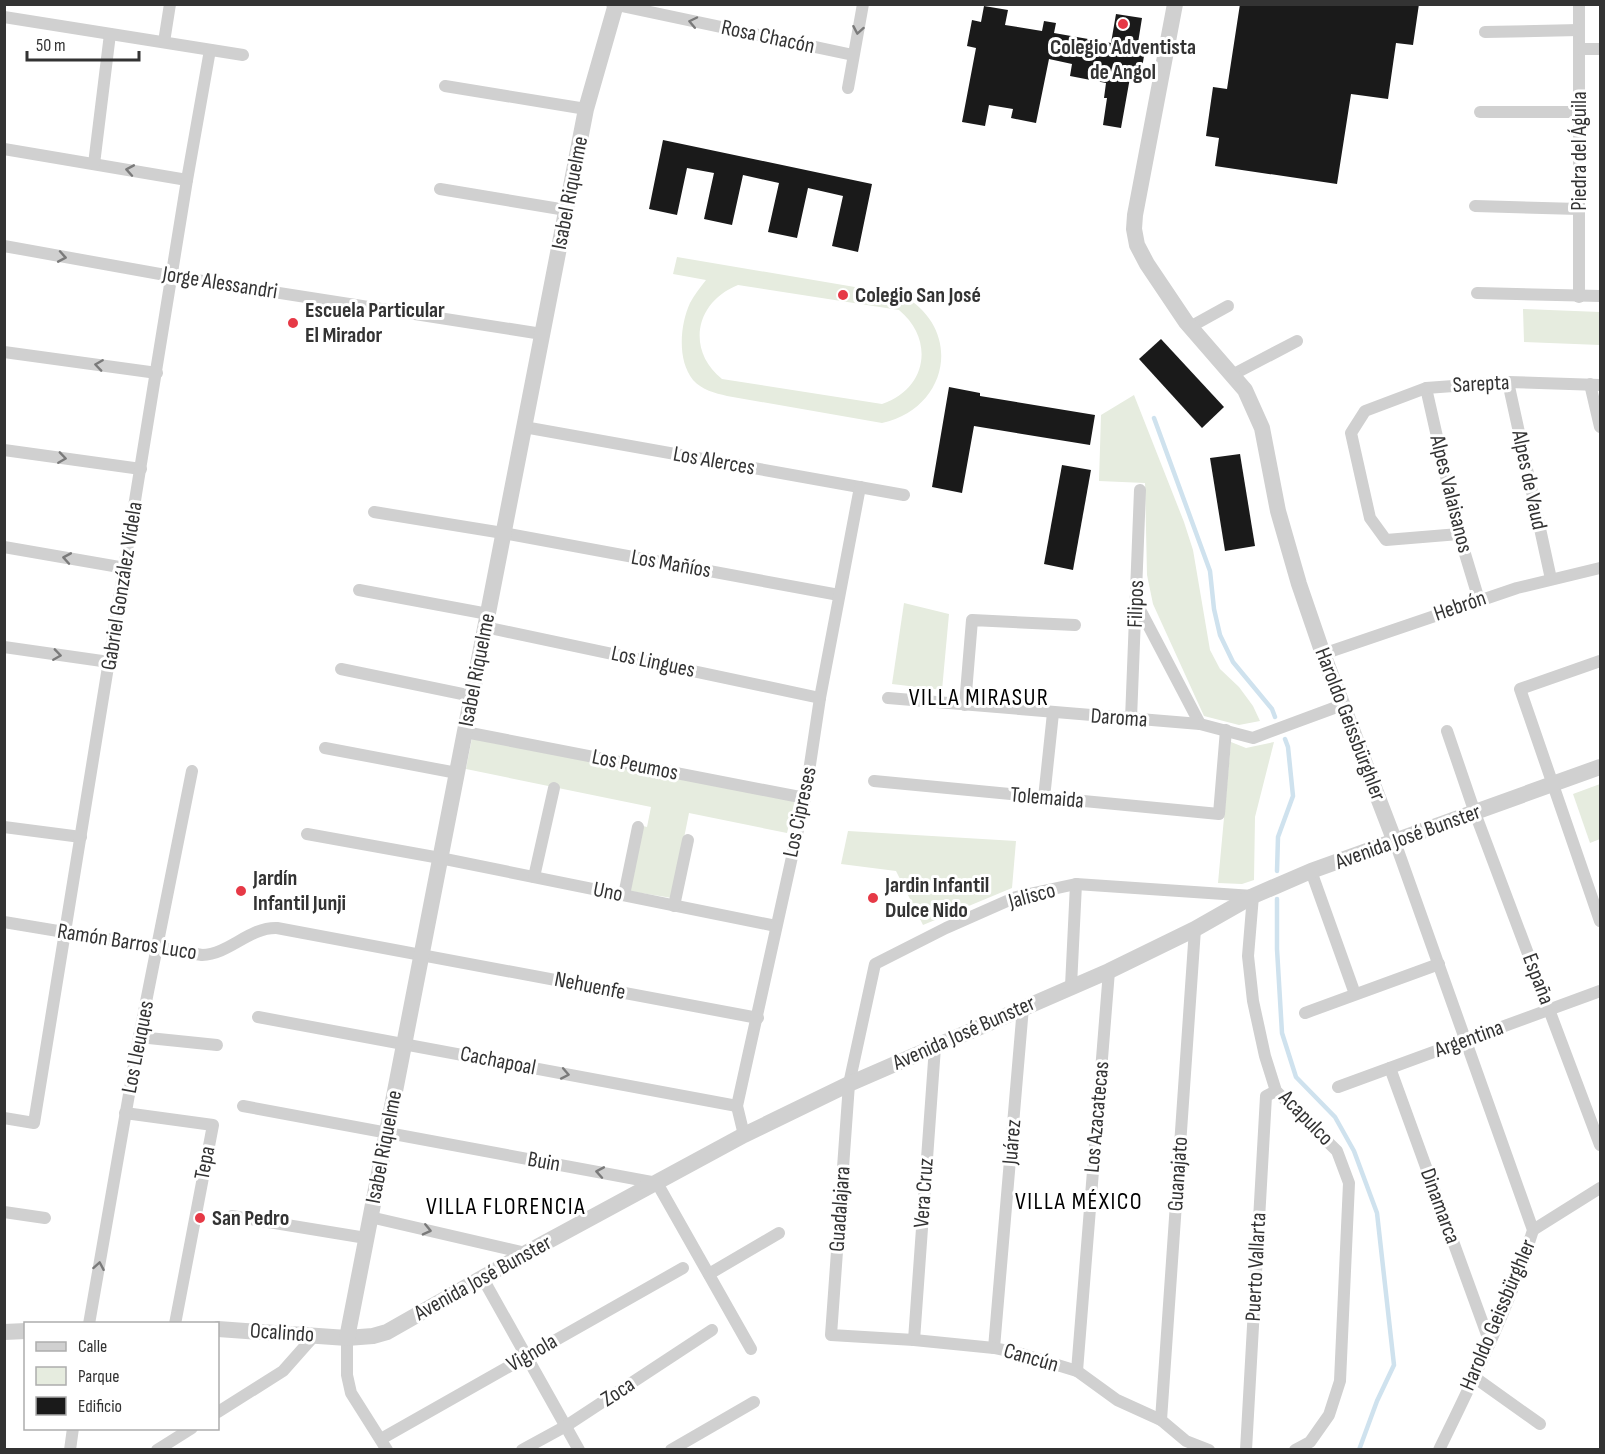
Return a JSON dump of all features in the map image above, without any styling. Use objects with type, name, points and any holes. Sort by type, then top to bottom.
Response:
[{"type":"street","points":[[164,42],[170,4]]},
{"type":"street","points":[[848,88],[863,4]]},
{"type":"street","name":"Haroldo Geissbürghler","points":[[1175,4],[1137,203],[1134,229],[1137,245],[1147,264],[1190,327],[1245,390],[1262,428],[1278,512],[1299,584],[1323,654],[1395,842],[1533,1230],[1521,1269],[1490,1343],[1440,1449]]},
{"type":"street","name":"Piedra del Águila","points":[[1579,4],[1579,297]]},
{"type":"street","name":"Rosa Chacón","points":[[615,5],[854,55]]},
{"type":"street","name":"Isabel Riquelme","points":[[347,1338],[586,108],[615,5]]},
{"type":"street","points":[[4,17],[243,55]]},
{"type":"street","points":[[1485,32],[1579,30]]},
{"type":"street","points":[[94,164],[110,34]]},
{"type":"street","points":[[1579,49],[1600,49]]},
{"type":"street","name":"Gabriel González Videla","points":[[4,1118],[34,1122],[157,374],[171,276],[210,50]]},
{"type":"street","points":[[446,86],[586,108]]},
{"type":"street","points":[[1480,112],[1579,112]]},
{"type":"street","points":[[4,148],[187,180]]},
{"type":"street","points":[[440,189],[566,210]]},
{"type":"street","points":[[1476,206],[1579,209]]},
{"type":"street","name":"Jorge Alessandri","points":[[4,246],[171,276],[542,334]]},
{"type":"street","points":[[1477,293],[1600,296]]},
{"type":"street","points":[[1190,327],[1228,306]]},
{"type":"street","points":[[1232,375],[1297,341]]},
{"type":"street","points":[[4,352],[157,374]]},
{"type":"street","name":"Sarepta","points":[[1460,534],[1386,540],[1370,518],[1351,433],[1365,411],[1426,388],[1508,382],[1595,384]]},
{"type":"street","name":"Alpes de Vaud","points":[[1508,382],[1551,579]]},
{"type":"street","points":[[1595,384],[1600,427]]},
{"type":"street","name":"Alpes Valaisanos","points":[[1426,388],[1460,534],[1479,600]]},
{"type":"street","name":"Los Alerces","points":[[524,428],[904,495]]},
{"type":"street","points":[[4,450],[141,469]]},
{"type":"street","name":"Los Cipreses","points":[[744,1135],[737,1106],[805,798],[820,698],[860,488]]},
{"type":"street","name":"Filipos","points":[[1131,718],[1140,490]]},
{"type":"street","name":"Los Mañíos","points":[[374,512],[503,533],[839,595]]},
{"type":"street","points":[[4,547],[125,568]]},
{"type":"street","name":"Hebrón","points":[[1323,654],[1479,600],[1551,579],[1600,568]]},
{"type":"street","name":"Los Lingues","points":[[359,590],[820,698]]},
{"type":"street","points":[[1136,601],[1200,724]]},
{"type":"street","points":[[965,705],[972,620],[1075,626]]},
{"type":"street","points":[[4,647],[109,662]]},
{"type":"street","points":[[1600,661],[1520,689],[1600,921]]},
{"type":"street","points":[[341,669],[472,696]]},
{"type":"street","name":"Daroma","points":[[888,698],[1200,724],[1253,738],[1342,705]]},
{"type":"street","points":[[1044,798],[1053,713]]},
{"type":"street","name":"Tolemaida","points":[[874,781],[1219,814],[1226,730]]},
{"type":"street","name":"España","points":[[1447,731],[1475,813],[1600,1145]]},
{"type":"street","name":"Los Peumos","points":[[465,732],[805,798]]},
{"type":"street","points":[[325,748],[457,773]]},
{"type":"street","name":"Avenida José Bunster","points":[[347,1338],[373,1336],[387,1332],[525,1253],[744,1135],[849,1084],[1109,971],[1195,929],[1253,896],[1311,872],[1600,767]]},
{"type":"street","name":"Los Lleuques","points":[[89,1322],[139,1037],[192,771]]},
{"type":"street","points":[[534,877],[554,788]]},
{"type":"street","points":[[624,895],[638,826]]},
{"type":"street","points":[[4,827],[81,837]]},
{"type":"street","name":"Uno","points":[[307,834],[440,858],[776,926]]},
{"type":"street","points":[[674,906],[688,840]]},
{"type":"street","points":[[1311,872],[1355,994]]},
{"type":"street","points":[[1071,986],[1076,884]]},
{"type":"street","name":"Jalisco","points":[[849,1084],[874,964],[946,928],[1016,897],[1076,884],[1253,896]]},
{"type":"street","name":"Acapulco","points":[[1253,896],[1248,956],[1253,1001],[1265,1056],[1276,1091],[1337,1151],[1349,1183],[1340,1381],[1329,1415],[1310,1442],[1295,1449]]},
{"type":"street","name":"Ramón Barros Luco","points":[[4,922],[202,955],[212,955],[267,928],[422,954]]},
{"type":"street","name":"Guanajato","points":[[1161,1420],[1195,929]]},
{"type":"street","name":"Nehuenfe","points":[[422,954],[758,1018]]},
{"type":"street","points":[[1305,1013],[1439,964]]},
{"type":"street","name":"Los Azacatecas","points":[[1077,1371],[1109,971]]},
{"type":"street","name":"Argentina","points":[[1338,1087],[1600,991]]},
{"type":"street","name":"Juárez","points":[[994,1348],[1023,1007]]},
{"type":"street","name":"Cachapoal","points":[[258,1017],[737,1106]]},
{"type":"street","points":[[139,1037],[218,1045]]},
{"type":"street","name":"Vera Cruz","points":[[914,1340],[935,1047]]},
{"type":"street","name":"Dinamarca","points":[[1390,1068],[1490,1343]]},
{"type":"street","name":"Guadalajara","points":[[831,1335],[849,1084]]},
{"type":"street","name":"Puerto Vallarta","points":[[1246,1449],[1266,1096],[1276,1091]]},
{"type":"street","name":"Buin","points":[[243,1106],[657,1183]]},
{"type":"street","name":"Tepa","points":[[125,1113],[213,1125],[175,1322]]},
{"type":"street","points":[[657,1183],[751,1349]]},
{"type":"street","points":[[1533,1230],[1600,1188]]},
{"type":"street","points":[[4,1212],[45,1218]]},
{"type":"street","points":[[232,1216],[366,1238]]},
{"type":"street","points":[[370,1217],[525,1253]]},
{"type":"street","points":[[709,1274],[779,1233]]},
{"type":"street","name":"Vignola","points":[[384,1444],[526,1356],[683,1268]]},
{"type":"street","points":[[482,1277],[579,1449]]},
{"type":"street","name":"Ocalindo","points":[[219,1329],[347,1338]]},
{"type":"street","name":"Zoca","points":[[522,1449],[566,1426],[712,1330]]},
{"type":"street","points":[[4,1332],[24,1331]]},
{"type":"street","name":"Cancún","points":[[831,1335],[914,1340],[994,1348],[1018,1353],[1077,1371],[1117,1400],[1161,1420],[1186,1441],[1209,1449]]},
{"type":"street","points":[[219,1411],[283,1371],[314,1336]]},
{"type":"street","points":[[347,1338],[347,1375],[351,1393],[384,1444]]},
{"type":"street","points":[[1474,1377],[1540,1424]]},
{"type":"street","points":[[671,1449],[754,1402]]},
{"type":"street","points":[[70,1449],[73,1430]]},
{"type":"street","points":[[157,1449],[189,1430]]},
{"type":"green space","points":[[677,257],[902,295],[922,310],[934,327],[941,346],[940,366],[934,385],[922,401],[905,415],[882,423],[709,391],[693,380],[684,363],[682,353],[682,332],[687,312],[695,294],[706,280],[673,274]],"holes":[[[738,285],[899,310],[918,335],[921,363],[917,376],[909,387],[897,397],[882,404],[722,379],[703,354],[700,341],[700,328],[712,303],[723,293]]]},
{"type":"green space","points":[[1523,309],[1600,312],[1600,345],[1524,342]]},
{"type":"green space","points":[[1134,395],[1193,550],[1210,650],[1220,669],[1239,687],[1253,706],[1260,721],[1239,725],[1204,716],[1153,604],[1147,575],[1145,483],[1099,481],[1101,415]]},
{"type":"green space","points":[[904,603],[949,614],[942,690],[892,684]]},
{"type":"green space","points":[[472,738],[795,800],[787,833],[689,813],[672,898],[629,891],[643,826],[647,827],[651,807],[466,769]]},
{"type":"green space","points":[[1231,742],[1246,748],[1274,742],[1255,817],[1254,880],[1242,884],[1218,883]]},
{"type":"green space","points":[[1600,784],[1600,839],[1590,843],[1573,794]]},
{"type":"green space","points":[[848,831],[1016,841],[1012,888],[923,925],[896,871],[841,864]]},
{"type":"building","points":[[1240,4],[1419,4],[1413,45],[1396,43],[1388,99],[1351,94],[1337,184],[1215,166],[1219,138],[1206,136],[1213,87],[1227,89]]},
{"type":"building","points":[[984,6],[1008,10],[1005,25],[1042,31],[1044,21],[1056,23],[1054,33],[1111,43],[1116,14],[1142,18],[1137,49],[1145,50],[1141,74],[1131,72],[1121,128],[1103,125],[1107,98],[1104,98],[1106,83],[1070,76],[1072,64],[1049,59],[1036,123],[1011,118],[1013,109],[989,105],[985,126],[962,122],[976,48],[967,46],[972,20],[981,22]]},
{"type":"building","points":[[663,140],[872,184],[858,252],[832,246],[843,196],[808,188],[797,238],[768,232],[779,183],[743,175],[732,225],[704,219],[714,173],[687,168],[677,215],[649,209]]},
{"type":"building","points":[[1161,339],[1224,407],[1202,428],[1139,359]]},
{"type":"building","points":[[949,387],[980,393],[980,396],[1095,415],[1090,445],[974,426],[962,493],[932,487]]},
{"type":"building","points":[[1240,454],[1255,546],[1225,551],[1210,458]]},
{"type":"building","points":[[1062,465],[1091,470],[1073,570],[1044,564]]},
{"type":"waterway","points":[[1154,418],[1210,571],[1214,609],[1220,635],[1233,662],[1272,709],[1275,717]]},
{"type":"waterway","points":[[1277,871],[1278,837],[1293,796],[1288,747],[1285,739]]},
{"type":"waterway","points":[[1277,899],[1277,949],[1282,1033],[1296,1077],[1335,1117],[1354,1151],[1377,1213],[1394,1365],[1377,1401],[1359,1450]]},
{"type":"place","name":"Colegio Adventista de Angol","points":[[1123,24]]},
{"type":"place","name":"Colegio San José","points":[[843,295]]},
{"type":"place","name":"Escuela Particular El Mirador","points":[[293,323]]},
{"type":"place","name":"Jardín Infantil Junji","points":[[241,891]]},
{"type":"place","name":"Jardin Infantil Dulce Nido","points":[[873,898]]},
{"type":"place","name":"San Pedro","points":[[200,1218]]},
{"type":"district","name":"VILLA MIRASUR","points":[[979,697]]},
{"type":"district","name":"VILLA MÉXICO","points":[[1079,1201]]},
{"type":"district","name":"VILLA FLORENCIA","points":[[506,1206]]}]
